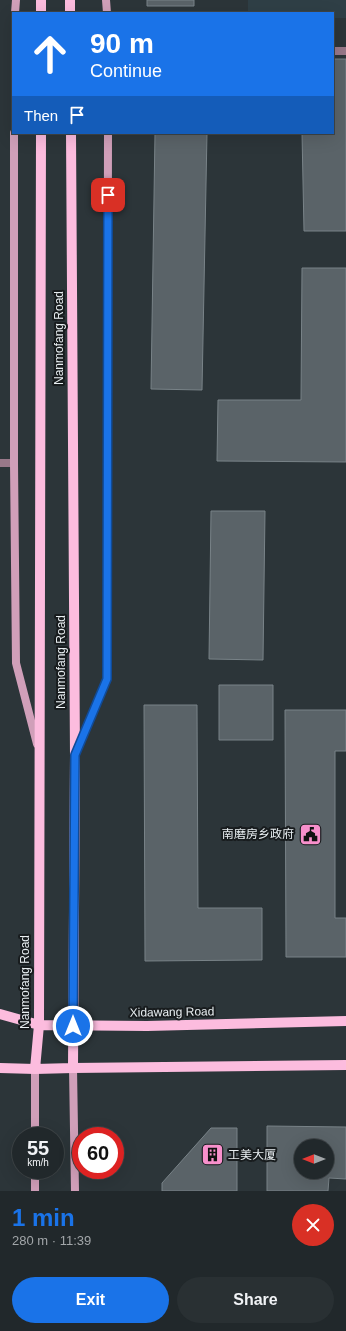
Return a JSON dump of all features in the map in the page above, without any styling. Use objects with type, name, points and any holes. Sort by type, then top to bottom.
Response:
[{"type":"main road","points":[[41,0],[41,12]]},
{"type":"main road","points":[[70,0],[70,12]]},
{"type":"main road","name":"Nanmofang Road","points":[[35,1070],[38,1026],[41,134]]},
{"type":"main road","name":"Nanmofang Road","points":[[71,134],[75,755],[73,1068]]},
{"type":"main road","name":"Xidawang Road","points":[[0,1014],[38,1026],[147,1026],[346,1021]]},
{"type":"main road","points":[[0,1068],[35,1070],[73,1068],[346,1065]]},
{"type":"street","points":[[15,12],[16,0]]},
{"type":"street","points":[[106,0],[107,12]]},
{"type":"street","points":[[334,51],[346,51]]},
{"type":"street","points":[[14,134],[14,463],[16,663],[39,751]]},
{"type":"street","points":[[75,755],[107,679],[108,134]]},
{"type":"street","points":[[0,463],[14,463]]},
{"type":"street","name":"Nanmofang Road","points":[[73,1068],[74,1191]]},
{"type":"street","name":"Nanmofang Road","points":[[35,1070],[35,1127]]},
{"type":"street","points":[[35,1179],[35,1191]]},
{"type":"shaded area","points":[[248,0],[346,0],[346,18],[334,18],[334,12],[248,12]]},
{"type":"building","points":[[147,0],[194,0],[194,6],[147,6]]},
{"type":"building","points":[[334,59],[346,59],[346,231],[304,231],[302,134],[334,134]]},
{"type":"building","points":[[155,134],[207,134],[202,390],[151,389]]},
{"type":"building","points":[[302,268],[346,268],[346,462],[217,461],[218,400],[301,400]]},
{"type":"building","points":[[211,511],[265,511],[263,660],[209,659]]},
{"type":"building","points":[[219,685],[273,685],[273,740],[219,740]]},
{"type":"building","points":[[144,705],[197,705],[198,908],[262,908],[262,960],[145,961]]},
{"type":"building","name":"南磨房乡政府","points":[[285,710],[346,710],[346,751],[335,751],[335,918],[346,918],[346,957],[286,957]]},
{"type":"building","points":[[267,1126],[346,1127],[346,1179],[334,1178],[334,1139],[294,1139],[294,1179],[329,1179],[328,1191],[267,1191]]},
{"type":"building","name":"工美大厦","points":[[211,1128],[237,1128],[237,1191],[162,1191],[162,1183]]},
{"type":"place","name":"南磨房乡政府","points":[[310,834]]},
{"type":"place","name":"工美大厦","points":[[212,1155]]},
{"type":"route","points":[[73,1026],[75,755],[107,679],[108,195]]}]
